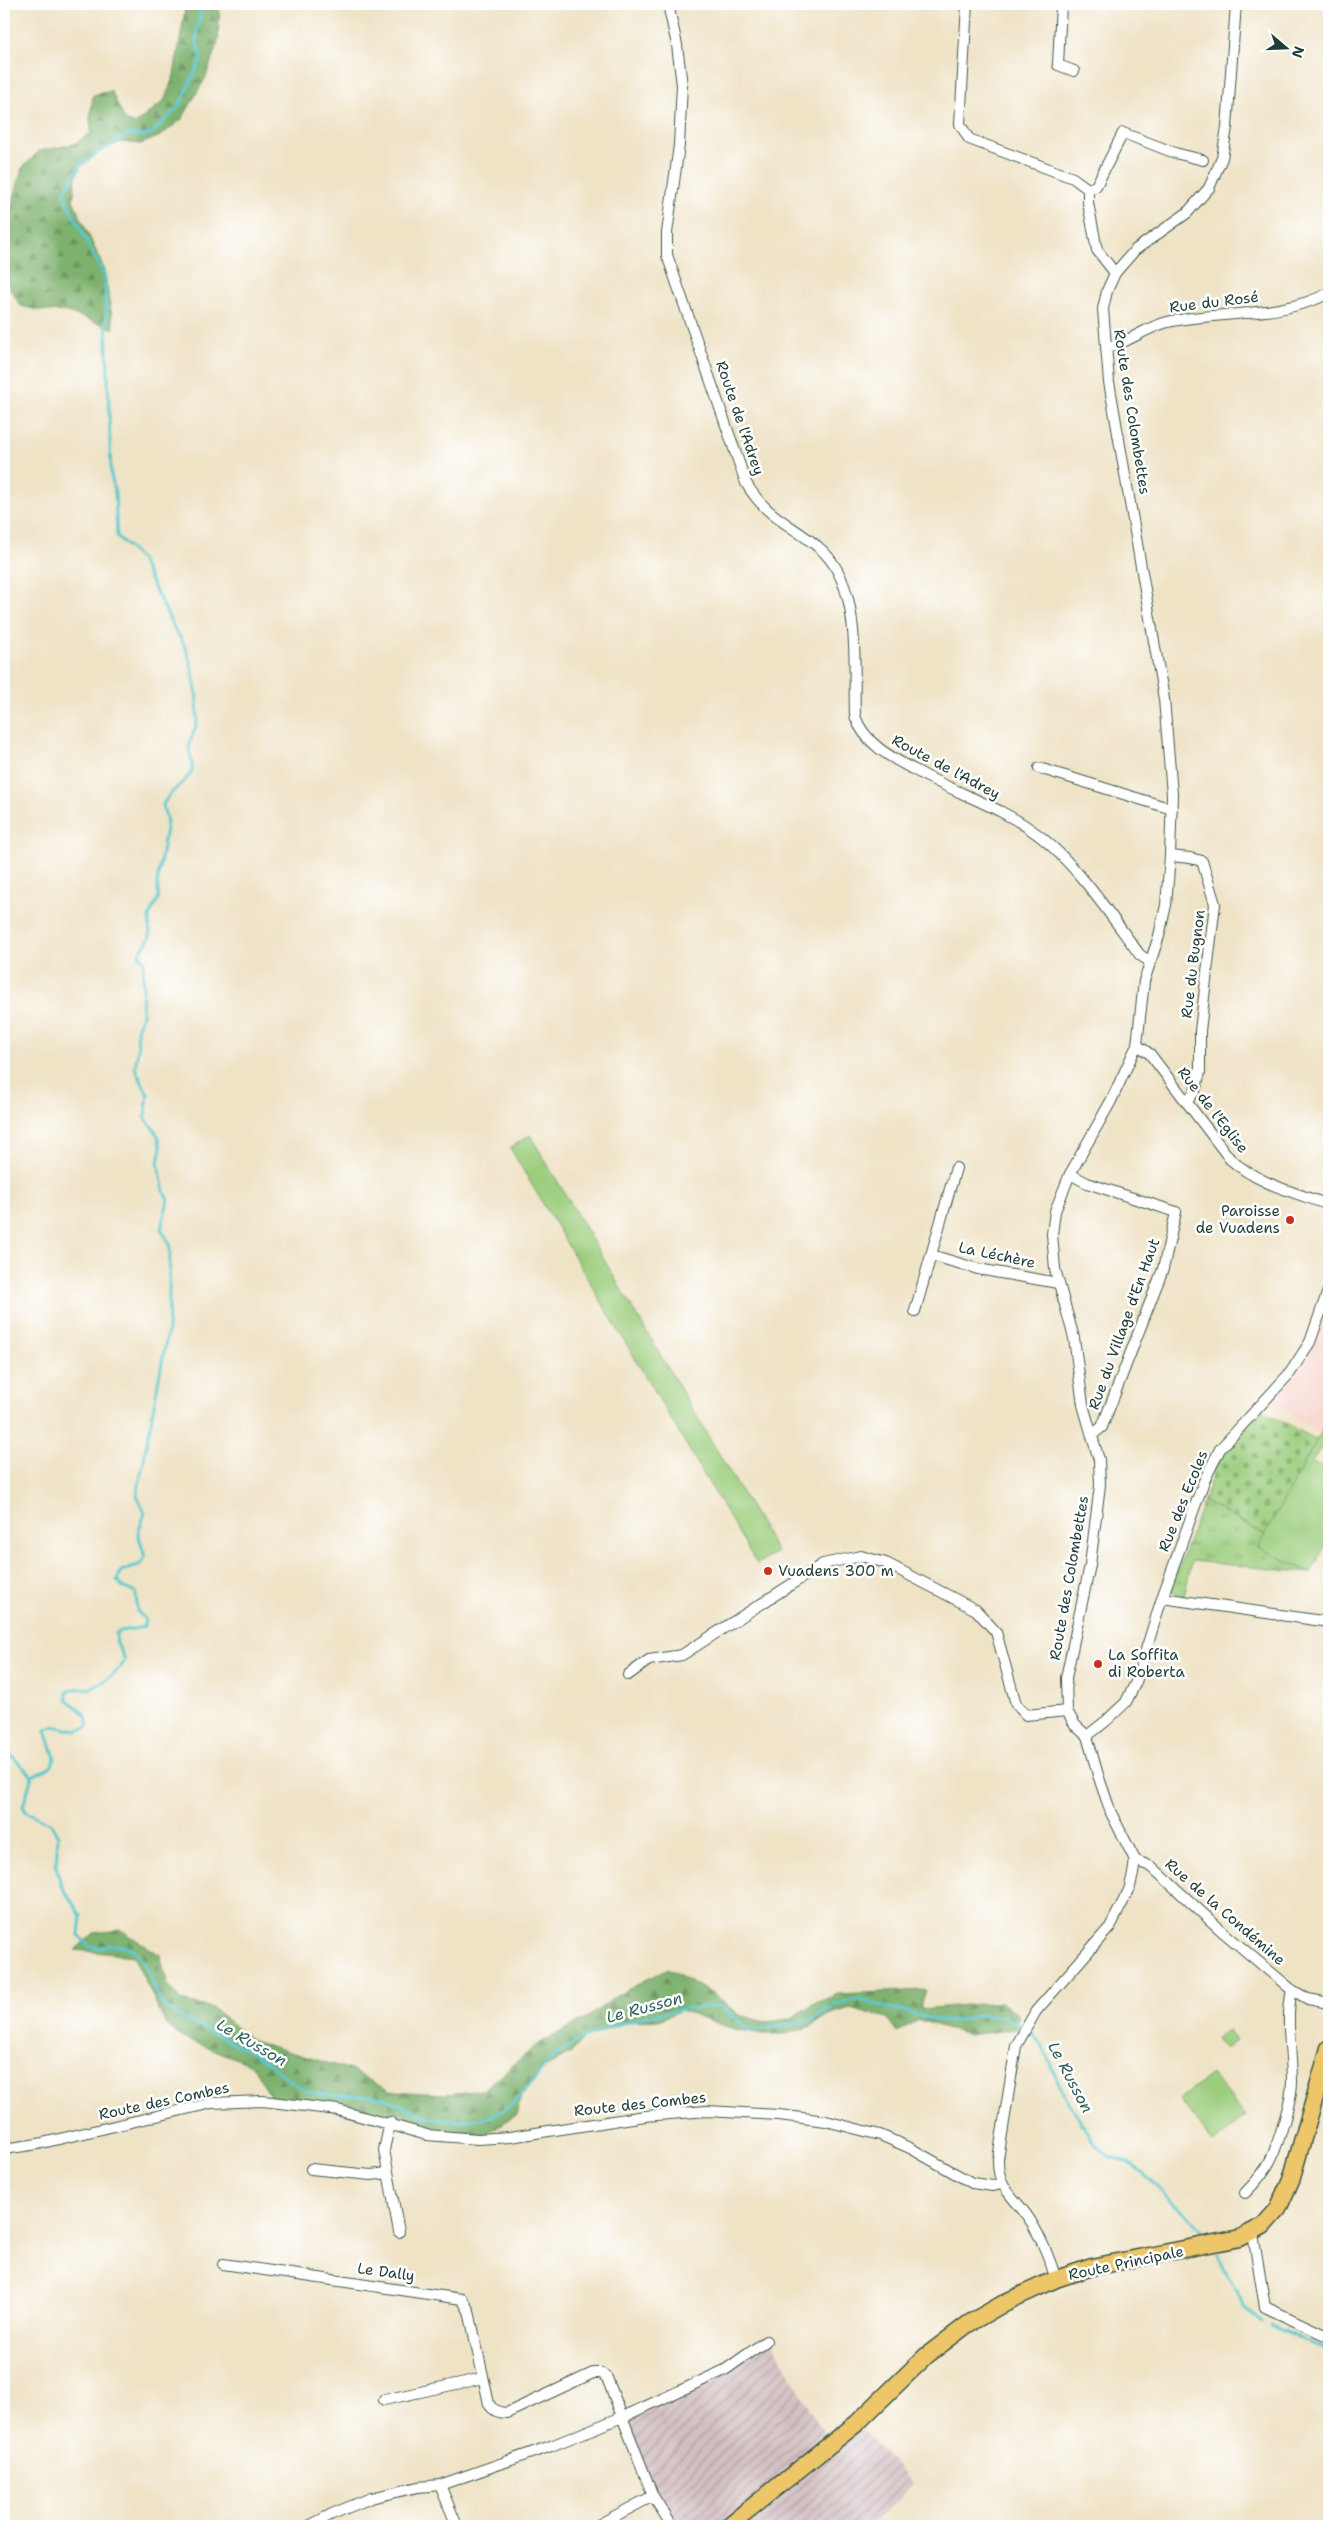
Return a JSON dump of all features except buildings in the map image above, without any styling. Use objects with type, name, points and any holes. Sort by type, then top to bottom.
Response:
[{"type":"main road","name":"Route Principale","points":[[728,2526],[857,2423],[926,2356],[968,2324],[1006,2302],[1056,2279],[1092,2267],[1224,2242],[1253,2234],[1272,2218],[1284,2198],[1329,2048]]},
{"type":"street","name":"Route de l'Adrey","points":[[668,4],[677,45],[682,85],[679,145],[667,233],[670,265],[690,316],[746,483],[756,499],[776,519],[825,553],[840,577],[852,615],[855,716],[858,726],[888,756],[1037,834],[1091,891],[1140,955],[1149,961]]},
{"type":"street","points":[[968,4],[960,124],[969,139],[1073,178],[1088,190]]},
{"type":"street","points":[[1061,4],[1058,65],[1074,70]]},
{"type":"street","name":"Route des Colombettes","points":[[1066,1711],[1066,1678],[1098,1513],[1100,1485],[1098,1460],[1083,1405],[1070,1320],[1058,1282],[1052,1250],[1052,1227],[1059,1198],[1070,1174],[1111,1101],[1137,1045],[1144,981],[1149,961],[1159,936],[1166,905],[1172,809],[1161,674],[1109,382],[1103,309],[1107,291],[1115,274],[1135,250],[1187,213],[1209,188],[1222,158],[1228,127],[1236,4]]},
{"type":"street","points":[[1088,190],[1096,186],[1123,133],[1175,153],[1203,160]]},
{"type":"street","points":[[1088,190],[1088,203],[1097,250],[1115,274]]},
{"type":"street","name":"Rue du Rosé","points":[[1106,347],[1113,346],[1144,329],[1171,321],[1292,307],[1329,293]]},
{"type":"street","points":[[1038,768],[1172,809]]},
{"type":"street","name":"Rue du Bugnon","points":[[1170,856],[1202,861],[1215,904],[1200,1031],[1200,1072],[1195,1091],[1186,1102]]},
{"type":"street","name":"Rue de l'Eglise","points":[[1137,1045],[1150,1054],[1230,1159],[1242,1170],[1258,1179],[1329,1205]]},
{"type":"street","points":[[915,1311],[956,1168]]},
{"type":"street","name":"Rue du Village d'En Haut","points":[[1070,1174],[1087,1183],[1176,1212],[1163,1269],[1102,1427],[1092,1435]]},
{"type":"street","name":"La Léchère","points":[[931,1255],[978,1269],[1058,1282]]},
{"type":"street","name":"Rue des Ecoles","points":[[1087,1736],[1106,1722],[1126,1702],[1136,1682],[1162,1598],[1204,1481],[1220,1449],[1290,1373],[1310,1342],[1329,1288]]},
{"type":"street","points":[[628,1675],[649,1660],[682,1655],[823,1564],[861,1556],[886,1563],[976,1610],[996,1632],[1016,1704],[1026,1715],[1066,1711],[1087,1736],[1111,1813],[1135,1860],[1130,1890],[1110,1927],[1029,2023],[1021,2036],[1012,2064],[998,2159],[1001,2184],[1033,2225],[1049,2257],[1056,2279]]},
{"type":"street","points":[[1162,1598],[1329,1622]]},
{"type":"street","name":"Rue de la Condémine","points":[[1135,1860],[1152,1868],[1229,1938],[1292,1990],[1308,1999],[1329,2003]]},
{"type":"street","points":[[1245,2193],[1256,2182],[1271,2159],[1286,2110],[1292,2084],[1288,2035],[1292,1990]]},
{"type":"street","name":"Route des Combes","points":[[4,2149],[228,2101],[263,2101],[338,2110],[390,2122],[427,2135],[447,2138],[495,2139],[645,2116],[708,2111],[779,2115],[826,2121],[880,2135],[910,2148],[972,2183],[993,2186],[1001,2184]]},
{"type":"street","points":[[390,2122],[384,2150],[399,2232]]},
{"type":"street","points":[[311,2169],[371,2176],[388,2173]]},
{"type":"street","points":[[1253,2234],[1265,2307],[1329,2337]]},
{"type":"street","name":"Le Dally","points":[[223,2264],[458,2298],[466,2304],[469,2311],[491,2408],[497,2412],[507,2413],[593,2373],[601,2373],[607,2378],[652,2496],[672,2526]]},
{"type":"street","points":[[309,2526],[370,2498],[418,2487],[440,2485],[492,2468],[622,2417],[725,2370],[766,2341]]},
{"type":"street","points":[[384,2400],[483,2378]]},
{"type":"street","points":[[440,2485],[457,2526]]},
{"type":"street","points":[[596,2526],[652,2496]]},
{"type":"shaded area","points":[[1329,1304],[1329,1417],[1320,1434],[1268,1399],[1310,1342]]},
{"type":"shaded area","points":[[766,2341],[772,2343],[830,2444],[857,2423],[913,2485],[870,2526],[672,2526],[622,2417],[725,2370]]},
{"type":"green space","points":[[186,4],[220,4],[218,41],[206,77],[182,119],[160,136],[141,144],[120,142],[100,152],[81,166],[76,177],[73,200],[104,269],[114,329],[68,312],[37,310],[21,306],[8,285],[5,232],[22,168],[39,151],[74,144],[91,133],[90,119],[93,95],[111,91],[125,120],[135,124],[164,101],[174,75]]},
{"type":"green space","points":[[530,1135],[777,1552],[757,1564],[510,1148]]},
{"type":"green space","points":[[1261,1410],[1317,1440],[1265,1535],[1204,1501],[1217,1462]]},
{"type":"green space","points":[[1329,1418],[1329,1451],[1321,1447],[1312,1462],[1329,1471],[1329,1539],[1311,1573],[1258,1547]]},
{"type":"green space","points":[[1204,1501],[1265,1535],[1258,1547],[1311,1573],[1192,1561],[1184,1597],[1169,1592]]},
{"type":"green space","points":[[121,1930],[160,1955],[168,1985],[181,2001],[213,2008],[253,2041],[351,2070],[389,2091],[447,2094],[483,2090],[538,2044],[587,2018],[618,1995],[668,1968],[714,1995],[739,2015],[765,2022],[790,2019],[813,2004],[838,1994],[926,1990],[920,2009],[1001,2002],[1017,2014],[1017,2029],[968,2035],[919,2020],[897,2032],[887,2018],[850,2008],[828,2015],[811,2026],[786,2034],[763,2034],[734,2029],[681,2010],[659,2020],[626,2021],[600,2033],[586,2036],[571,2053],[541,2070],[522,2093],[516,2115],[483,2136],[430,2133],[270,2096],[252,2065],[181,2037],[166,2024],[133,1956],[75,1950],[94,1933]]},
{"type":"green space","points":[[1228,2030],[1236,2041],[1225,2049],[1216,2039]]},
{"type":"green space","points":[[1212,2074],[1245,2116],[1213,2143],[1179,2099]]},
{"type":"waterway","points":[[32,1776],[51,1767],[55,1758],[46,1730],[54,1726],[76,1731],[87,1727],[84,1714],[67,1699],[67,1692],[73,1689],[91,1688],[111,1676],[125,1660],[117,1644],[116,1633],[144,1626],[145,1619],[137,1611],[136,1592],[124,1588],[117,1580],[121,1571],[141,1564],[145,1557],[138,1533],[145,1513],[137,1496],[168,1330],[170,1244],[161,1229],[168,1200],[164,1191],[158,1163],[161,1147],[158,1136],[145,1117],[148,1095],[135,1068],[138,1050],[137,1030],[142,1015],[144,960],[139,954],[150,937],[149,917],[159,897],[157,883],[167,822],[163,805],[191,773],[192,764],[189,747],[196,724],[197,711],[193,674],[182,640],[176,632],[140,559],[117,536],[115,493],[111,475],[105,277],[66,200],[65,191],[82,163],[128,134],[144,136],[152,133],[180,105],[201,59],[196,40],[202,4]]},
{"type":"waterway","name":"Le Russon","points":[[4,1754],[14,1758],[32,1776],[23,1806],[26,1812],[50,1823],[58,1836],[56,1865],[61,1885],[81,1916],[79,1935],[89,1947],[96,1948],[116,1945],[127,1947],[136,1952],[147,1968],[164,2007],[255,2054],[308,2091],[337,2096],[374,2096],[395,2102],[435,2119],[460,2121],[486,2118],[510,2106],[552,2059],[567,2047],[586,2037],[632,2020],[679,2010],[720,2006],[746,2028],[756,2030],[812,2020],[834,2005],[856,1999],[940,2021],[960,2020],[980,2015],[1005,2017],[1031,2032],[1043,2047],[1065,2097],[1095,2144],[1108,2156],[1129,2163],[1142,2172],[1207,2235]]},
{"type":"waterway","name":"Le Russon","points":[[1217,2255],[1246,2309],[1262,2323]]},
{"type":"waterway","name":"Le Russon","points":[[1271,2326],[1329,2350]]},
{"type":"place","name":"Paroisse de Vuadens","points":[[1290,1220]]},
{"type":"place","name":"Vuadens 300 m","points":[[768,1571]]},
{"type":"place","name":"La Soffita di Roberta","points":[[1098,1664]]}]
